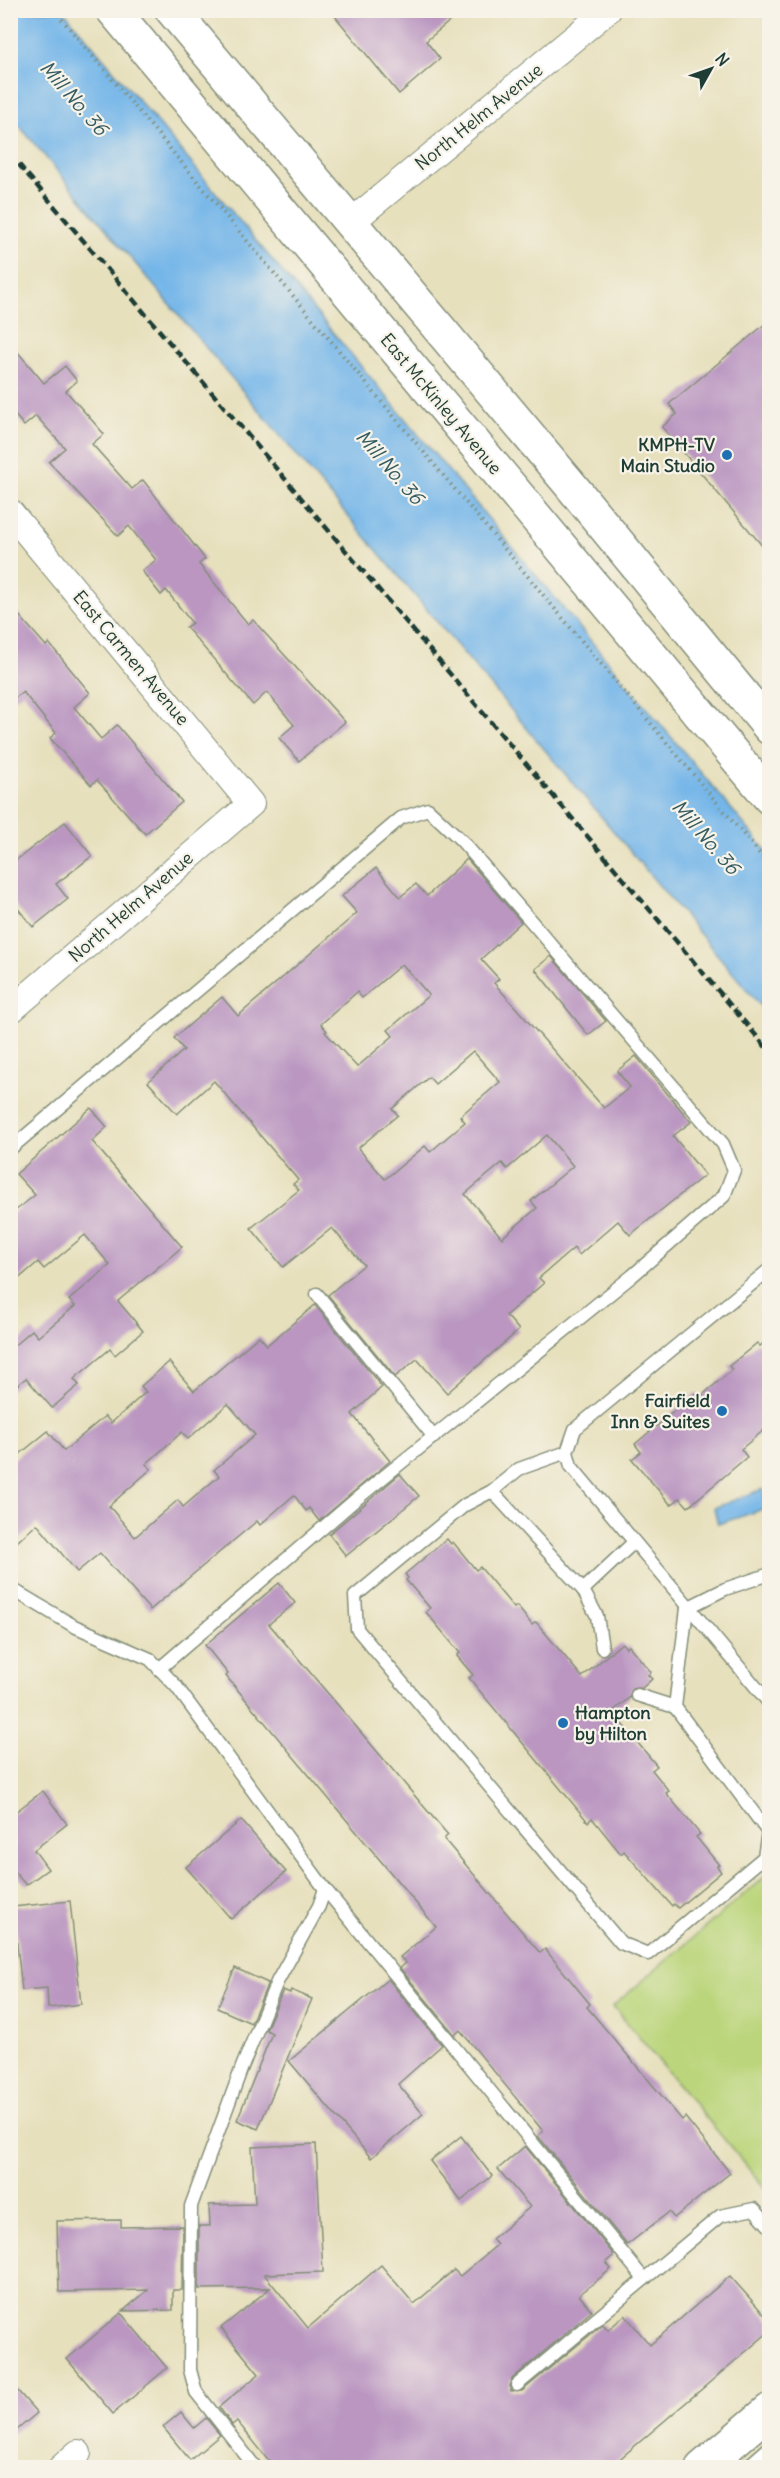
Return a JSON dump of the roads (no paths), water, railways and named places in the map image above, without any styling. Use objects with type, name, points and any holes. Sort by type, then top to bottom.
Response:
[{"type":"main road","points":[[113,10],[208,93],[318,221],[339,227],[350,223]]},
{"type":"main road","name":"East McKinley Avenue","points":[[113,10],[770,798]]},
{"type":"main road","points":[[172,10],[568,482],[770,728]]},
{"type":"main road","points":[[702,2468],[770,2410]]},
{"type":"street","name":"North Helm Avenue","points":[[350,223],[608,10]]},
{"type":"street","name":"East Carmen Avenue","points":[[10,512],[251,804]]},
{"type":"street","name":"North Helm Avenue","points":[[10,1011],[251,804]]},
{"type":"lane","points":[[10,1149],[401,818],[428,809],[462,841],[723,1144],[734,1170],[724,1196],[632,1276],[354,1501],[159,1669]]},
{"type":"lane","points":[[768,1697],[687,1608],[633,1543],[571,1466],[567,1452],[575,1429],[770,1269]]},
{"type":"lane","points":[[317,1294],[434,1437]]},
{"type":"lane","points":[[567,1452],[519,1469],[492,1491],[465,1505],[355,1596],[357,1629],[621,1943],[648,1954],[764,1857],[768,1832],[675,1707],[637,1695]]},
{"type":"lane","points":[[492,1491],[584,1590],[597,1616],[602,1648]]},
{"type":"lane","points":[[584,1590],[633,1543]]},
{"type":"lane","points":[[687,1608],[725,1589],[770,1574]]},
{"type":"lane","points":[[10,1588],[74,1626],[150,1659],[176,1686],[326,1888],[644,2279]]},
{"type":"lane","points":[[675,1707],[687,1608]]},
{"type":"lane","points":[[256,2468],[196,2392],[190,2370],[191,2206],[242,2067],[277,1982],[319,1906],[326,1888]]},
{"type":"lane","points":[[517,2385],[720,2216],[754,2209],[770,2227]]},
{"type":"lane","points":[[746,2468],[770,2447]]},
{"type":"water","name":"Mill No. 36","points":[[10,11],[64,11],[769,854],[769,1016],[11,116]]},
{"type":"water","points":[[763,1489],[767,1508],[718,1524],[714,1508]]},
{"type":"railway","points":[[10,154],[770,1052]]},
{"type":"place","name":"KMPH-TV Main Studio","points":[[727,455]]},
{"type":"place","name":"Fairfield Inn & Suites","points":[[722,1411]]},
{"type":"place","name":"Hampton by Hilton","points":[[563,1723]]}]
